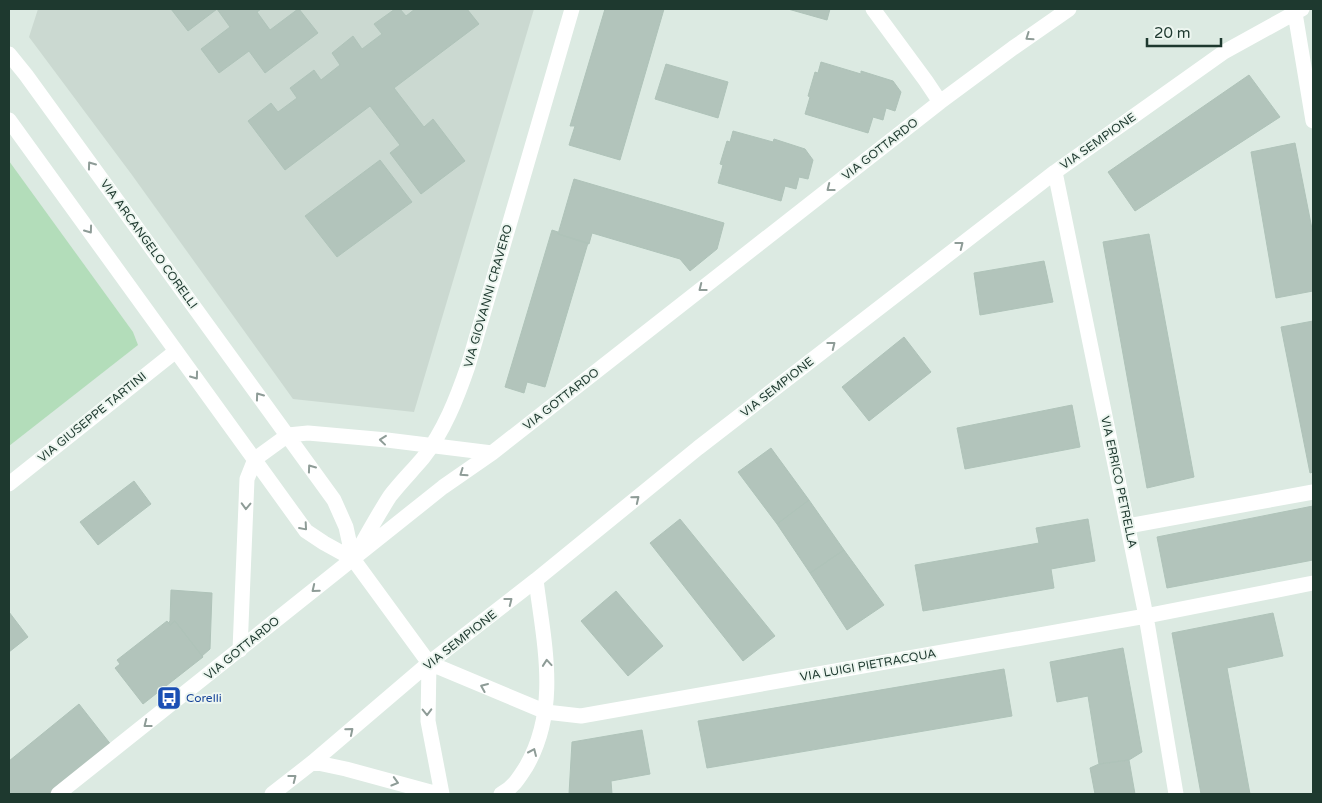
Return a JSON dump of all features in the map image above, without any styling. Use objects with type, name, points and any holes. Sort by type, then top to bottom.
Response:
[{"type":"street","name":"VIA GIOVANNI CRAVERO","points":[[353,558],[391,495],[431,446],[452,407],[468,366],[572,9]]},
{"type":"street","points":[[873,9],[940,102]]},
{"type":"street","name":"VIA GOTTARDO","points":[[58,794],[443,487],[492,453],[940,102],[1069,9]]},
{"type":"street","points":[[1299,11],[1313,121]]},
{"type":"street","name":"VIA SEMPIONE","points":[[272,794],[313,762],[429,663],[536,580],[698,448],[1055,172],[1224,52],[1299,11]]},
{"type":"street","name":"VIA ARCANGELO CORELLI","points":[[9,54],[334,500],[346,527],[353,558],[429,663]]},
{"type":"street","name":"VIA ARCANGELO CORELLI","points":[[9,120],[306,531],[353,558]]},
{"type":"street","name":"VIA ERRICO PETRELLA","points":[[1055,172],[1146,616],[1176,794]]},
{"type":"street","name":"VIA GIUSEPPE TARTINI","points":[[9,484],[176,351]]},
{"type":"street","points":[[240,650],[247,479],[255,459],[288,435],[308,433],[492,453]]},
{"type":"street","points":[[1128,526],[1313,492]]},
{"type":"street","points":[[509,792],[522,773],[532,753],[546,712],[548,672],[536,580]]},
{"type":"street","name":"VIA LUIGI PIETRACQUA","points":[[429,663],[546,712],[581,716],[1146,616],[1313,583]]},
{"type":"street","points":[[313,762],[440,794],[427,713],[429,663]]},
{"type":"shaded area","points":[[38,9],[534,9],[414,412],[293,399],[132,175],[29,37]]},
{"type":"green space","points":[[9,161],[133,332],[138,345],[9,446]]},
{"type":"building","points":[[171,9],[217,9],[188,31]]},
{"type":"building","points":[[217,9],[261,9],[257,12],[270,30],[299,9],[318,33],[265,73],[249,51],[219,73],[201,49],[230,27]]},
{"type":"building","points":[[395,9],[400,9],[406,16],[415,9],[467,9],[479,24],[394,88],[424,127],[433,119],[465,161],[421,194],[390,153],[400,145],[370,106],[285,170],[248,121],[271,103],[278,112],[297,98],[290,88],[314,70],[321,80],[340,65],[332,53],[353,36],[362,49],[382,34],[374,24]]},
{"type":"building","points":[[605,9],[664,9],[620,160],[569,145],[575,126],[570,126]]},
{"type":"building","points":[[788,9],[830,9],[827,20]]},
{"type":"building","points":[[821,62],[861,74],[861,71],[893,81],[901,92],[895,111],[886,108],[883,120],[873,117],[868,133],[805,114],[815,72],[818,73]]},
{"type":"building","points":[[666,64],[728,82],[718,118],[655,99]]},
{"type":"building","points":[[1249,75],[1280,117],[1135,211],[1108,172]]},
{"type":"building","points":[[733,131],[773,142],[774,139],[805,149],[813,160],[808,179],[799,177],[796,189],[785,186],[781,201],[718,183],[723,165],[720,164],[727,141],[730,142]]},
{"type":"building","points":[[1295,143],[1313,234],[1313,291],[1276,298],[1251,152]]},
{"type":"building","points":[[380,160],[412,202],[337,257],[305,216]]},
{"type":"building","points":[[574,179],[724,223],[717,249],[690,271],[680,259],[592,233],[589,244],[558,234]]},
{"type":"building","points":[[552,230],[558,232],[558,234],[588,243],[545,387],[527,382],[524,393],[505,387]]},
{"type":"building","points":[[1149,234],[1194,477],[1147,488],[1103,242]]},
{"type":"building","points":[[1044,261],[1053,302],[980,315],[974,273]]},
{"type":"building","points":[[1313,321],[1313,472],[1310,473],[1281,327]]},
{"type":"building","points":[[904,337],[931,372],[869,421],[842,387]]},
{"type":"building","points":[[1072,405],[1080,447],[965,469],[957,428]]},
{"type":"building","points":[[771,448],[809,500],[777,524],[738,472]]},
{"type":"building","points":[[134,481],[151,504],[98,545],[80,522]]},
{"type":"building","points":[[809,500],[844,550],[810,573],[777,524]]},
{"type":"building","points":[[1313,506],[1313,560],[1167,588],[1157,537]]},
{"type":"building","points":[[680,519],[775,636],[743,661],[650,543]]},
{"type":"building","points":[[1088,519],[1095,561],[1051,569],[1054,588],[923,611],[915,565],[1039,543],[1036,528]]},
{"type":"building","points":[[844,550],[884,605],[847,630],[810,573]]},
{"type":"building","points":[[171,590],[212,593],[210,649],[202,656],[175,621],[170,625],[168,623],[170,621]]},
{"type":"building","points":[[616,591],[663,646],[628,676],[581,621]]},
{"type":"building","points":[[9,612],[28,637],[9,652]]},
{"type":"building","points":[[1273,613],[1283,656],[1227,668],[1250,794],[1201,794],[1172,633]]},
{"type":"building","points":[[167,621],[170,625],[175,621],[203,657],[143,704],[115,668],[120,664],[117,660]]},
{"type":"building","points":[[1123,648],[1142,752],[1129,760],[1099,764],[1088,696],[1057,702],[1050,662]]},
{"type":"building","points":[[1004,669],[1012,716],[707,768],[698,721]]},
{"type":"building","points":[[79,704],[112,746],[52,794],[9,794],[9,761]]},
{"type":"building","points":[[642,730],[650,774],[611,781],[612,794],[569,794],[572,742]]},
{"type":"building","points":[[1129,760],[1135,794],[1095,794],[1090,768],[1099,764]]},
{"type":"place","name":"Corelli","points":[[169,698]]}]
